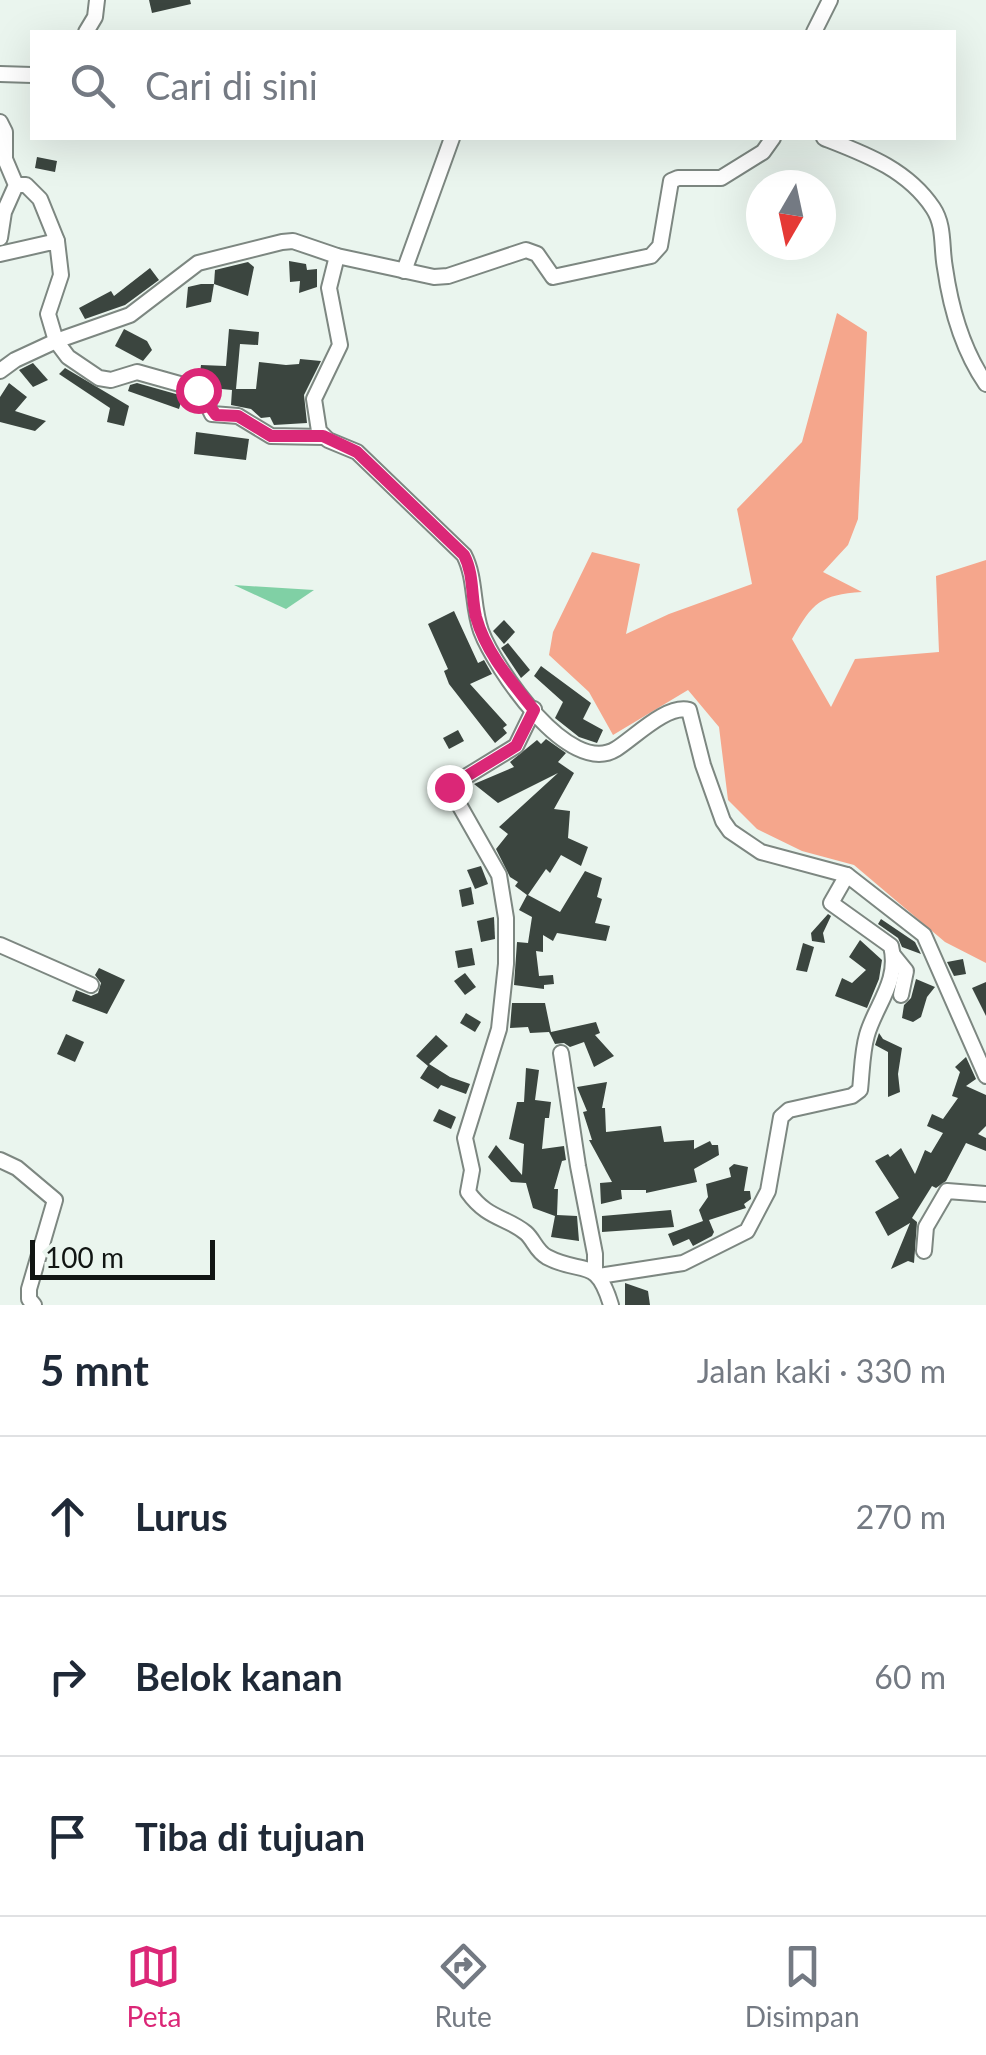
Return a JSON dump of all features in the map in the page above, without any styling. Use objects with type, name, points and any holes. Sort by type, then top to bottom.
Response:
[{"type":"street","points":[[87,30],[95,17],[97,0]]},
{"type":"street","points":[[815,30],[830,0]]},
{"type":"street","points":[[0,74],[30,76]]},
{"type":"street","points":[[0,122],[5,132],[6,159],[16,185],[4,212],[0,238]]},
{"type":"street","points":[[404,271],[451,140]]},
{"type":"street","points":[[0,370],[56,341],[130,316],[183,272],[207,259],[288,241],[434,277],[530,250],[548,274],[559,277],[651,256],[660,246],[672,181],[721,178],[763,152],[772,140]]},
{"type":"street","points":[[830,140],[870,154],[918,190],[934,210],[942,230],[943,258],[956,322],[972,364],[986,384]]},
{"type":"street","points":[[16,185],[26,185],[40,199],[57,241],[61,275],[48,314],[56,341],[74,363],[100,378],[110,380],[137,372],[194,388],[202,394],[212,414],[238,416],[271,436],[323,436],[357,452],[464,555],[483,636],[501,669],[563,741],[590,754],[611,752],[673,710],[690,710],[703,765],[730,831],[749,847],[769,856],[848,874],[924,935],[986,1076]]},
{"type":"street","points":[[0,254],[57,241]]},
{"type":"street","points":[[323,436],[316,424],[314,399],[340,345],[329,288],[338,256]]},
{"type":"street","points":[[534,710],[516,746],[449,787],[500,875],[506,918],[500,1028],[465,1138],[472,1170],[468,1192],[494,1217],[525,1232],[545,1256],[597,1274],[683,1263],[748,1231],[768,1192],[780,1117],[789,1110],[852,1096],[860,1090],[866,1038],[886,998],[893,955],[891,946],[831,903],[848,874]]},
{"type":"street","points":[[0,945],[90,986]]},
{"type":"street","points":[[893,955],[906,971],[900,996]]},
{"type":"street","points":[[561,1053],[597,1274],[611,1305]]},
{"type":"street","points":[[0,1160],[17,1168],[54,1200],[29,1289],[28,1299],[34,1305]]},
{"type":"street","points":[[924,1250],[926,1228],[947,1191],[986,1194]]},
{"type":"shaded area","points":[[837,313],[867,332],[858,519],[848,545],[823,572],[862,592],[836,595],[819,603],[792,639],[831,707],[855,659],[939,652],[936,576],[986,560],[986,963],[945,942],[854,865],[802,851],[757,829],[728,800],[719,727],[688,690],[613,735],[589,692],[549,655],[553,632],[592,552],[640,564],[626,634],[752,584],[737,509],[802,442]]},
{"type":"shaded area","points":[[234,585],[314,590],[286,609]]},
{"type":"building","points":[[149,0],[190,0],[191,4],[152,13]]},
{"type":"building","points":[[37,157],[57,161],[55,172],[35,168]]},
{"type":"building","points":[[289,261],[306,264],[307,270],[317,269],[317,287],[299,293],[300,281],[290,282]]},
{"type":"building","points":[[248,262],[254,267],[248,296],[214,284],[215,270]]},
{"type":"building","points":[[150,268],[159,280],[125,305],[85,319],[79,308],[111,291],[114,296]]},
{"type":"building","points":[[214,284],[211,302],[186,308],[188,287]]},
{"type":"building","points":[[124,329],[147,341],[152,350],[143,361],[115,346]]},
{"type":"building","points":[[229,329],[259,332],[258,345],[240,344],[236,389],[256,389],[259,362],[286,365],[299,364],[300,359],[321,361],[304,395],[307,423],[274,425],[270,417],[261,418],[251,409],[231,405],[232,390],[210,388],[199,379],[201,365],[226,366]]},
{"type":"building","points":[[33,363],[48,380],[33,387],[19,370]]},
{"type":"building","points":[[65,368],[129,406],[124,426],[107,422],[110,408],[59,374]]},
{"type":"building","points":[[9,383],[27,397],[15,411],[46,421],[35,431],[0,422],[0,397]]},
{"type":"building","points":[[137,383],[183,396],[179,409],[128,391],[130,385]]},
{"type":"building","points":[[196,432],[249,439],[246,460],[194,454]]},
{"type":"building","points":[[454,611],[478,663],[484,660],[492,674],[470,684],[507,725],[503,728],[507,733],[495,743],[449,684],[444,671],[448,669],[428,624]]},
{"type":"building","points":[[504,620],[515,632],[504,644],[493,631]]},
{"type":"building","points":[[508,643],[530,670],[521,678],[501,648]]},
{"type":"building","points":[[541,666],[591,703],[583,719],[603,730],[597,743],[579,737],[555,718],[563,702],[534,676]]},
{"type":"building","points":[[458,730],[464,741],[449,749],[443,738]]},
{"type":"building","points":[[546,739],[566,753],[558,762],[574,773],[554,809],[570,811],[568,838],[588,847],[581,866],[561,855],[528,895],[560,912],[585,871],[602,878],[597,897],[602,899],[595,923],[610,926],[606,941],[557,933],[553,941],[543,935],[543,952],[536,951],[539,976],[553,975],[554,984],[544,985],[544,989],[514,985],[517,942],[528,943],[532,917],[519,910],[527,895],[515,886],[518,882],[510,877],[496,849],[508,834],[499,827],[558,773],[498,803],[474,784],[514,767],[510,762],[537,740],[541,744]]},
{"type":"building","points":[[481,866],[488,884],[475,889],[467,870]]},
{"type":"building","points":[[471,887],[474,904],[462,907],[459,890]]},
{"type":"building","points":[[828,914],[831,916],[823,933],[825,943],[812,941],[811,933]]},
{"type":"building","points":[[494,917],[495,939],[481,942],[477,921]]},
{"type":"building","points":[[881,919],[915,942],[921,954],[902,947],[898,938],[878,924]]},
{"type":"building","points":[[860,940],[882,960],[867,1008],[835,996],[842,978],[852,983],[866,970],[849,957]]},
{"type":"building","points":[[803,943],[814,947],[807,972],[796,970]]},
{"type":"building","points":[[472,948],[475,965],[458,968],[455,951]]},
{"type":"building","points":[[963,959],[966,974],[954,976],[947,962]]},
{"type":"building","points":[[99,968],[125,980],[107,1014],[72,1001],[76,990],[91,996],[98,993],[101,983],[95,975]]},
{"type":"building","points":[[465,973],[476,987],[465,995],[454,981]]},
{"type":"building","points":[[916,979],[935,987],[927,997],[921,1017],[913,1022],[902,1018]]},
{"type":"building","points":[[986,982],[986,1016],[972,988]]},
{"type":"building","points":[[512,1003],[545,1003],[551,1032],[596,1022],[600,1033],[595,1035],[614,1056],[594,1067],[584,1042],[570,1047],[555,1044],[549,1032],[510,1028]]},
{"type":"building","points":[[466,1013],[481,1022],[475,1032],[460,1023]]},
{"type":"building","points":[[879,1033],[902,1048],[900,1092],[888,1097],[888,1052],[875,1045]]},
{"type":"building","points":[[66,1034],[84,1042],[75,1062],[57,1054]]},
{"type":"building","points":[[436,1035],[448,1046],[429,1064],[470,1084],[466,1094],[441,1085],[438,1089],[420,1078],[428,1066],[416,1056]]},
{"type":"building","points":[[966,1057],[976,1079],[966,1086],[986,1095],[986,1126],[978,1134],[986,1138],[986,1151],[966,1143],[946,1181],[936,1188],[932,1186],[912,1218],[917,1222],[914,1263],[908,1261],[891,1269],[910,1223],[888,1236],[875,1212],[899,1198],[875,1161],[888,1154],[890,1157],[901,1148],[915,1174],[925,1150],[931,1153],[943,1133],[927,1126],[932,1114],[943,1119],[958,1098],[952,1096],[960,1072],[955,1067]]},
{"type":"building","points":[[526,1068],[539,1070],[535,1100],[551,1102],[542,1149],[564,1146],[566,1160],[562,1161],[554,1189],[558,1189],[557,1215],[577,1216],[579,1241],[551,1237],[555,1216],[533,1208],[526,1183],[511,1182],[488,1157],[496,1145],[522,1175],[524,1144],[509,1139],[517,1102],[524,1102]]},
{"type":"building","points":[[607,1082],[602,1108],[606,1132],[661,1126],[664,1142],[694,1140],[694,1149],[710,1141],[718,1145],[719,1155],[694,1169],[697,1182],[646,1193],[621,1190],[622,1199],[601,1204],[600,1183],[612,1182],[589,1140],[583,1112],[587,1111],[577,1087]]},
{"type":"building","points":[[439,1109],[456,1117],[451,1129],[433,1121]]},
{"type":"building","points":[[734,1164],[748,1167],[744,1191],[750,1191],[751,1199],[744,1204],[746,1208],[709,1220],[712,1236],[693,1246],[689,1239],[673,1246],[668,1234],[703,1221],[699,1210],[708,1197],[706,1184],[731,1177],[729,1168]]},
{"type":"building","points":[[671,1210],[674,1227],[602,1232],[602,1216]]},
{"type":"building","points":[[625,1283],[648,1291],[650,1305],[625,1305]]},
{"type":"route","points":[[198,390],[212,414],[238,416],[279,438],[323,436],[357,452],[464,555],[483,636],[501,669],[534,710],[516,746],[449,787]]}]
